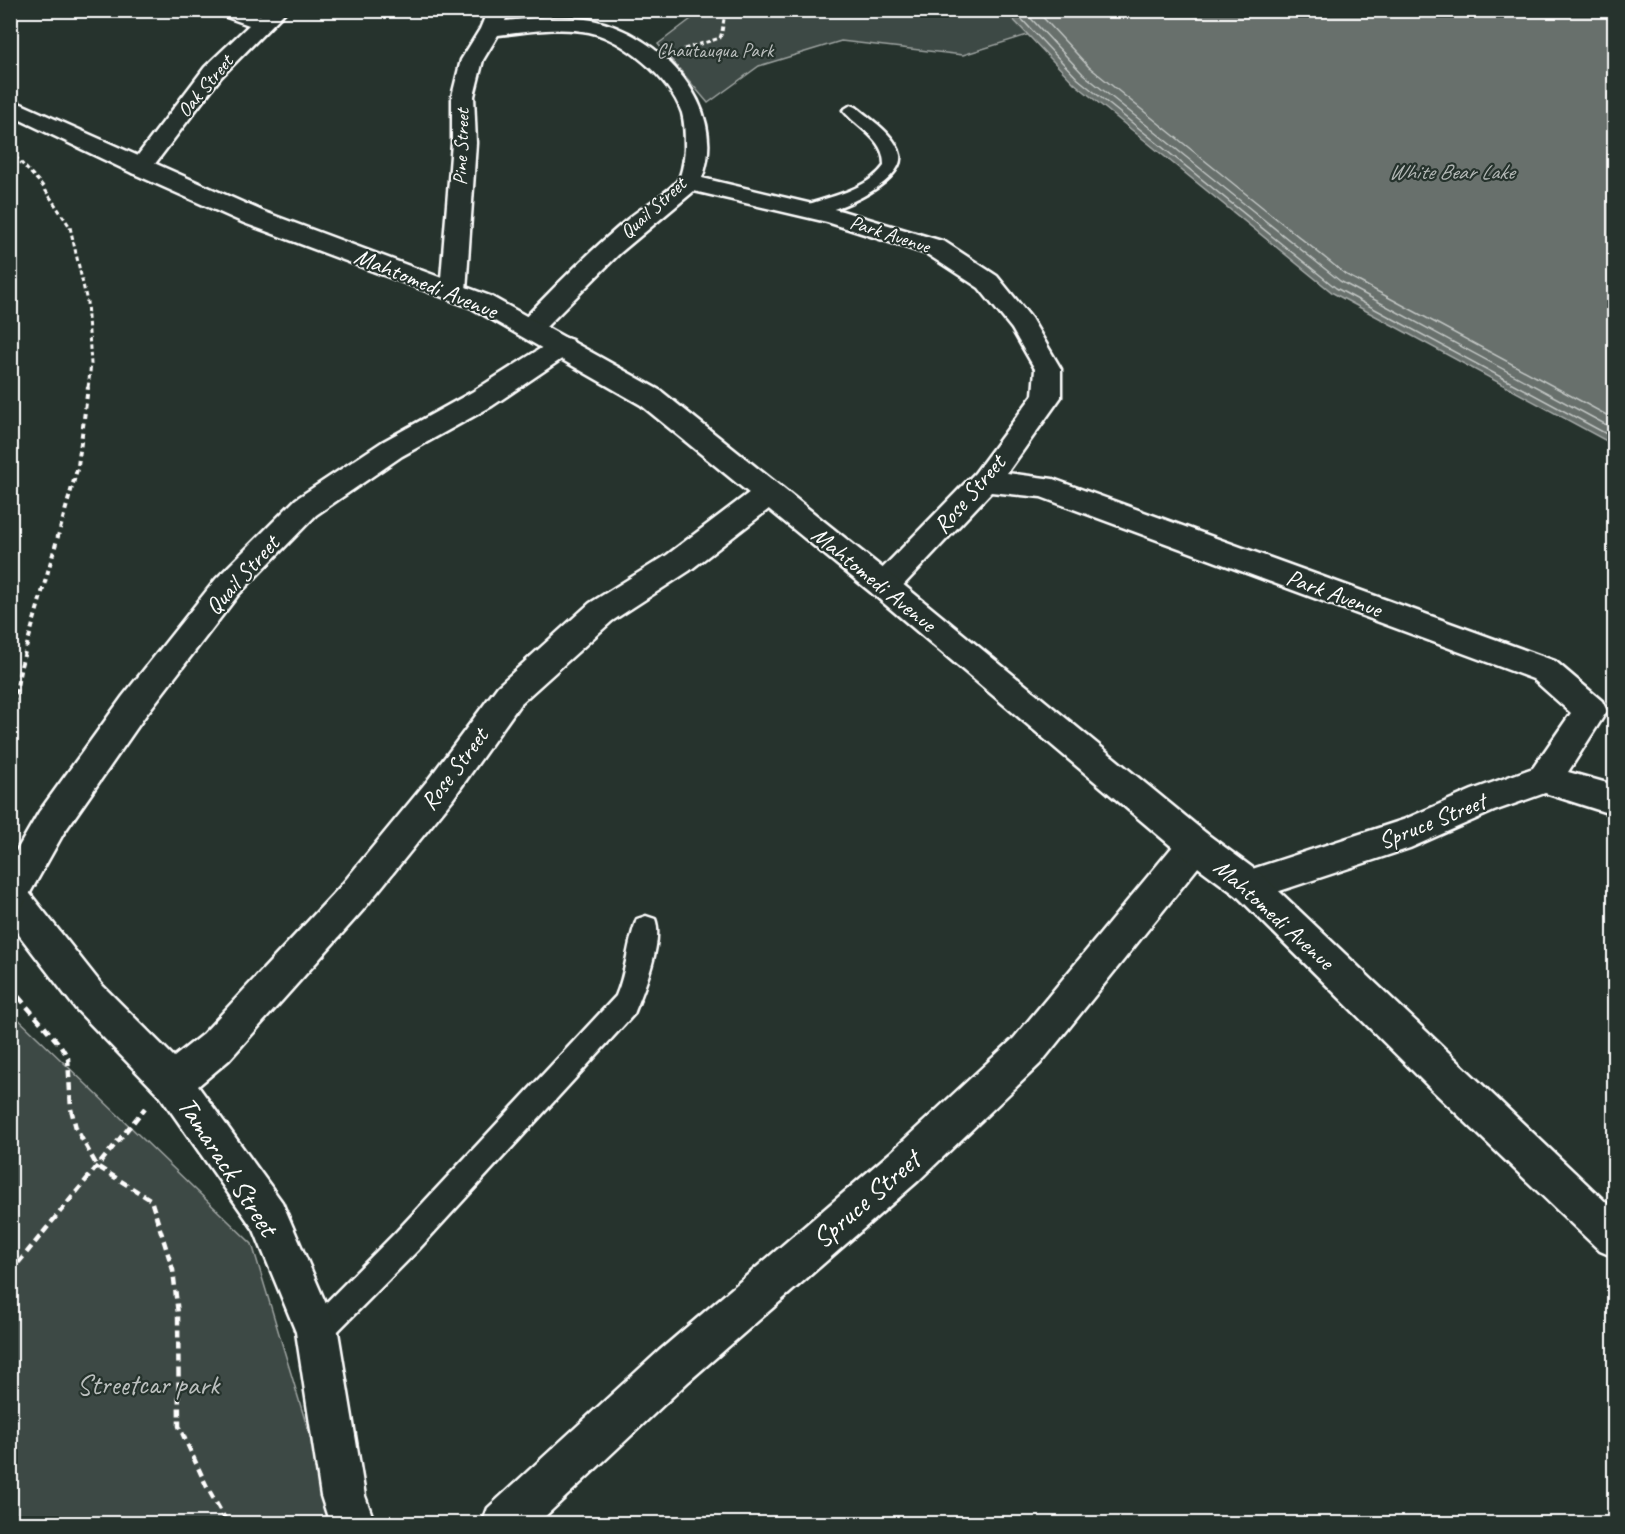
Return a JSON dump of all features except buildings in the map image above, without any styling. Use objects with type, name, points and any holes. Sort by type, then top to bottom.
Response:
[{"type":"street","points":[[225,10],[270,17]]},
{"type":"street","name":"Oak Street","points":[[140,168],[213,72],[270,17]]},
{"type":"street","name":"Quail Street","points":[[495,20],[548,25],[588,25],[631,40],[667,75],[691,108],[698,148],[688,182],[588,266],[529,329]]},
{"type":"street","name":"Pine Street","points":[[453,291],[464,143],[463,96],[472,60],[495,20]]},
{"type":"street","name":"Mahtomedi Avenue","points":[[10,106],[140,168],[253,217],[482,302],[651,398],[884,586],[1195,845],[1249,885],[1442,1074],[1614,1237]]},
{"type":"street","name":"Park Avenue","points":[[688,182],[809,210],[936,248],[988,282],[1022,324],[1048,369],[1047,397]]},
{"type":"street","name":"Quail Street","points":[[11,896],[51,823],[134,706],[227,587],[306,507],[392,449],[482,399],[563,346]]},
{"type":"street","name":"Rose Street","points":[[884,586],[985,481],[1047,397]]},
{"type":"street","name":"Park Avenue","points":[[985,481],[1043,487],[1544,670],[1591,711],[1545,779]]},
{"type":"street","name":"Rose Street","points":[[173,1083],[216,1047],[351,900],[440,790],[509,695],[601,612],[678,563],[768,494]]},
{"type":"street","points":[[1545,779],[1614,800]]},
{"type":"street","name":"Spruce Street","points":[[1249,885],[1410,833],[1484,800],[1545,779]]},
{"type":"street","name":"Spruce Street","points":[[504,1524],[674,1366],[904,1167],[1027,1051],[1195,845]]},
{"type":"street","name":"Tamarack Street","points":[[11,896],[89,997],[173,1083],[268,1216],[318,1332],[343,1496],[353,1524]]},
{"type":"lane","points":[[809,210],[880,181],[891,170],[892,155],[885,143],[851,110]]},
{"type":"lane","points":[[318,1332],[407,1241],[625,1005],[637,977],[646,927]]},
{"type":"path","points":[[648,57],[720,38],[724,29],[722,22],[727,10]]},
{"type":"path","points":[[10,151],[42,185],[70,227],[87,302],[92,364],[78,466],[21,666],[10,722]]},
{"type":"path","points":[[10,987],[62,1046],[68,1058],[71,1109],[76,1128],[97,1166],[151,1200],[173,1270],[178,1314],[179,1426],[207,1487],[228,1524]]},
{"type":"path","points":[[10,1273],[145,1108],[173,1083]]},
{"type":"green space","name":"Chautauqua Park","points":[[703,10],[1022,11],[1040,31],[963,55],[841,41],[759,66],[708,103],[658,44]]},
{"type":"green space","name":"Streetcar park","points":[[10,1011],[252,1244],[336,1523],[11,1523]]},
{"type":"water","name":"White Bear Lake","points":[[1005,11],[1614,11],[1614,445],[1333,293],[1074,83]]}]
